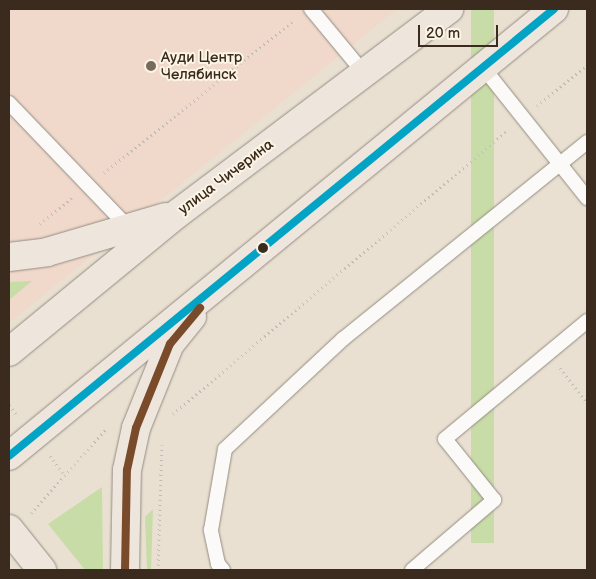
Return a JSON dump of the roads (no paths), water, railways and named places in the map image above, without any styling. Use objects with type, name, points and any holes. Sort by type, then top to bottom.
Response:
[{"type":"main road","name":"улица Чичерина","points":[[9,352],[177,214],[449,9]]},
{"type":"main road","points":[[9,456],[232,270],[554,9]]},
{"type":"main road","points":[[9,257],[47,252],[177,214]]},
{"type":"main road","points":[[125,570],[127,470],[136,428],[170,344],[232,270]]},
{"type":"main road","points":[[11,532],[42,570]]},
{"type":"lane","points":[[306,12],[364,73]]},
{"type":"lane","points":[[482,66],[587,198]]},
{"type":"lane","points":[[9,103],[90,184],[129,228]]},
{"type":"lane","points":[[223,570],[218,564],[211,530],[225,449],[343,339],[587,142]]},
{"type":"lane","points":[[412,570],[427,566],[494,500],[445,439],[587,321]]},
{"type":"place","name":"Ауди Центр Челябинск","points":[[151,66]]}]
